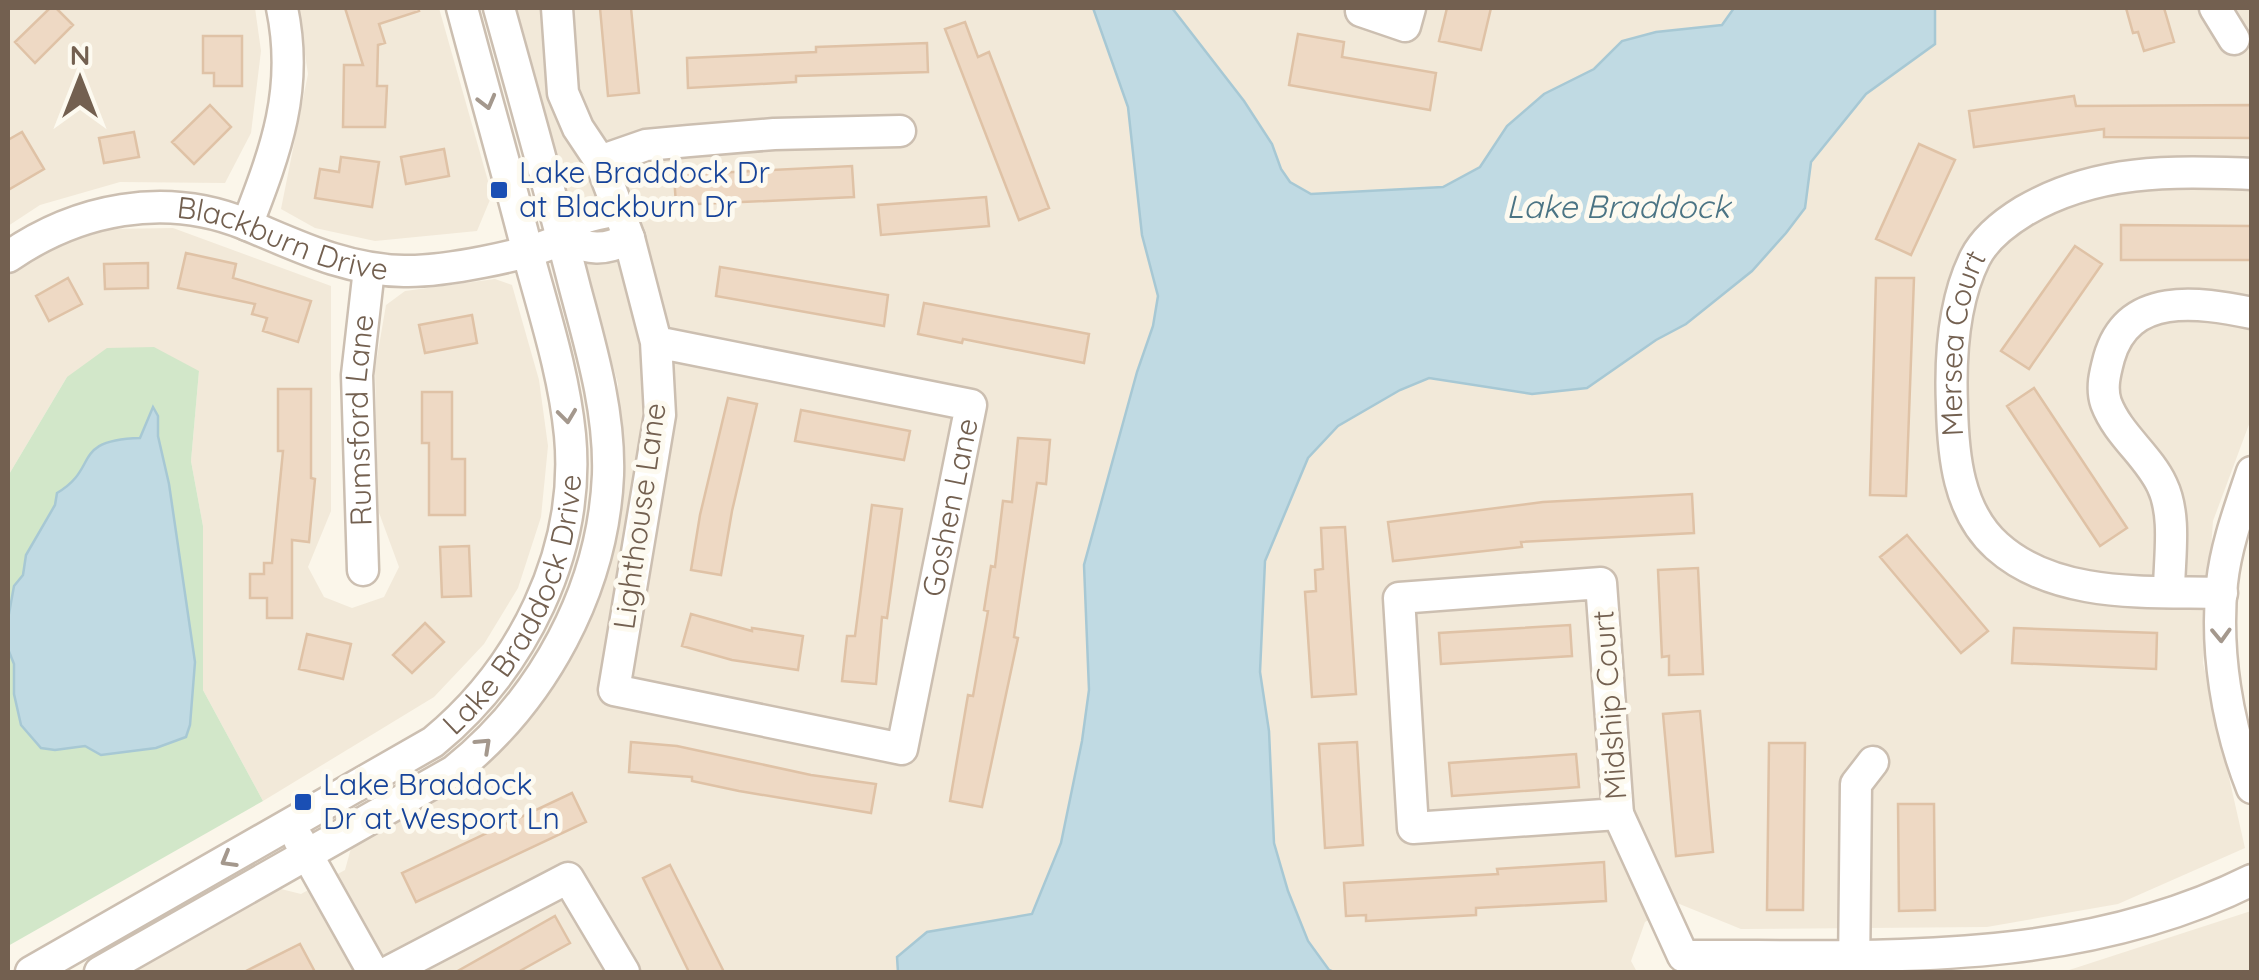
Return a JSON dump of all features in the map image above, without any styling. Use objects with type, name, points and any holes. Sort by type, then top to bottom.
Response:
[{"type":"street","points":[[247,225],[284,118],[288,58],[282,8]]},
{"type":"street","name":"Lake Braddock Drive","points":[[31,972],[410,756],[462,718],[508,663],[530,626],[547,585],[566,510],[572,474],[570,437],[556,358],[462,8]]},
{"type":"street","name":"Lake Braddock Drive","points":[[100,972],[454,771],[487,744],[538,684],[581,597],[602,516],[608,475],[600,390],[499,8]]},
{"type":"street","name":"Lighthouse Lane","points":[[556,8],[563,93],[578,128],[600,161],[630,238],[656,342],[660,415],[614,690],[902,749]]},
{"type":"street","points":[[1362,8],[1361,11],[1405,26],[1410,8]]},
{"type":"street","points":[[2215,8],[2234,39]]},
{"type":"street","points":[[600,161],[646,145],[774,134],[900,132]]},
{"type":"street","name":"Mersea Court","points":[[2222,593],[2100,588],[2062,581],[1998,547],[1978,525],[1962,489],[1953,448],[1951,388],[1960,297],[1976,254],[2005,222],[2056,192],[2132,174],[2252,174]]},
{"type":"street","name":"Blackburn Drive","points":[[8,257],[74,221],[122,209],[179,208],[221,216],[310,253],[369,269],[419,271],[563,239],[582,219],[618,210]]},
{"type":"street","name":"Blackburn Drive","points":[[563,239],[592,250],[630,238]]},
{"type":"street","name":"Rumsford Lane","points":[[363,570],[357,375],[369,269]]},
{"type":"street","points":[[2168,592],[2170,521],[2163,486],[2120,430],[2104,398],[2104,377],[2111,352],[2122,329],[2143,311],[2164,306],[2218,306],[2252,313]]},
{"type":"street","name":"Goshen Lane","points":[[656,342],[971,405],[902,749]]},
{"type":"street","points":[[2252,472],[2230,540],[2222,593],[2222,659],[2252,788]]},
{"type":"street","name":"Midship Court","points":[[1601,583],[1618,814],[1413,828],[1399,598],[1601,583]]},
{"type":"street","points":[[1853,964],[1856,784],[1873,762]]},
{"type":"street","points":[[1618,814],[1684,964],[1853,964],[2050,943],[2126,929],[2178,914],[2252,880]]},
{"type":"street","points":[[290,824],[373,972]]},
{"type":"street","points":[[388,972],[568,878],[624,972]]},
{"type":"shaded area","points":[[8,8],[255,8],[261,51],[251,133],[225,183],[120,182],[40,205],[8,226]]},
{"type":"shaded area","points":[[298,8],[439,8],[492,195],[477,231],[375,241],[315,228],[281,209],[308,74]]},
{"type":"shaded area","points":[[515,8],[2251,8],[2251,419],[2213,521],[2203,663],[2245,848],[2118,904],[1987,927],[1741,929],[1677,903],[1645,922],[1631,961],[1637,972],[124,972],[269,886],[301,894],[345,870],[353,841],[516,720],[617,504],[618,384]]},
{"type":"shaded area","points":[[173,228],[331,286],[331,511],[308,567],[324,597],[352,608],[384,597],[399,567],[378,510],[375,369],[386,305],[405,291],[495,279],[512,285],[539,380],[548,446],[541,517],[518,588],[484,644],[434,697],[263,801],[203,690],[203,526],[191,461],[199,371],[67,377],[8,476],[8,275],[42,251],[110,229]]},
{"type":"shaded area","points":[[2251,911],[2251,972],[2063,972]]},
{"type":"green space","points":[[154,347],[199,371],[191,461],[203,526],[203,690],[263,801],[8,946],[8,476],[67,377],[107,348]]},
{"type":"water","name":"Lake Braddock","points":[[1093,8],[1172,8],[1244,101],[1272,144],[1290,182],[1311,194],[1443,187],[1480,167],[1507,126],[1544,94],[1594,69],[1622,41],[1656,32],[1722,25],[1734,8],[1935,8],[1935,44],[1866,94],[1811,162],[1805,208],[1786,233],[1752,271],[1686,324],[1587,388],[1532,394],[1429,378],[1338,426],[1308,458],[1265,561],[1260,672],[1269,731],[1274,843],[1308,941],[1334,972],[898,972],[897,957],[927,932],[1032,914],[1061,843],[1082,741],[1089,690],[1084,565],[1153,326],[1158,296],[1142,235],[1128,107]]},
{"type":"water","points":[[153,407],[158,416],[195,662],[190,725],[186,737],[156,748],[101,755],[85,746],[41,748],[21,725],[14,694],[8,619],[14,586],[23,575],[26,555],[55,505],[57,493],[70,484],[94,450],[118,440],[140,438]]},
{"type":"building","points":[[50,8],[56,8],[73,25],[35,63],[15,42]]},
{"type":"building","points":[[345,8],[418,8],[419,11],[379,24],[385,43],[378,45],[377,86],[387,86],[385,127],[343,127],[344,65],[363,65]]},
{"type":"building","points":[[600,8],[631,8],[639,93],[608,96]]},
{"type":"building","points":[[1447,8],[1491,8],[1481,50],[1439,41]]},
{"type":"building","points":[[2126,8],[2164,8],[2174,42],[2144,51],[2138,32],[2133,33]]},
{"type":"building","points":[[965,22],[978,57],[989,52],[1049,208],[1019,220],[945,29]]},
{"type":"building","points":[[1298,34],[1344,42],[1342,57],[1436,73],[1430,110],[1289,85]]},
{"type":"building","points":[[203,36],[242,36],[242,86],[214,86],[214,73],[203,73]]},
{"type":"building","points":[[927,43],[928,72],[796,76],[796,82],[688,88],[687,58]]},
{"type":"building","points":[[2074,96],[2076,106],[2252,105],[2252,138],[2104,137],[2104,129],[1974,147],[1969,111]]},
{"type":"building","points":[[210,105],[231,127],[194,164],[172,142]]},
{"type":"building","points":[[22,132],[44,169],[8,190],[8,140]]},
{"type":"building","points":[[134,132],[139,157],[104,163],[99,138]]},
{"type":"building","points":[[1919,144],[1955,160],[1911,255],[1876,239]]},
{"type":"building","points":[[444,149],[449,176],[406,184],[401,157]]},
{"type":"building","points":[[341,157],[379,162],[372,207],[315,198],[320,169],[339,172]]},
{"type":"building","points":[[852,166],[854,197],[676,205],[674,175]]},
{"type":"building","points":[[986,197],[989,226],[881,235],[878,205]]},
{"type":"building","points":[[2121,225],[2252,226],[2252,260],[2121,260]]},
{"type":"building","points":[[2075,246],[2102,264],[2029,369],[2001,351]]},
{"type":"building","points":[[186,253],[236,264],[233,278],[311,301],[298,342],[263,331],[267,318],[252,314],[255,304],[178,288]]},
{"type":"building","points":[[148,263],[148,288],[105,289],[104,264]]},
{"type":"building","points":[[720,267],[888,295],[884,326],[716,296]]},
{"type":"building","points":[[68,278],[82,304],[49,321],[36,296]]},
{"type":"building","points":[[1876,278],[1914,278],[1906,496],[1870,495]]},
{"type":"building","points":[[924,303],[1089,334],[1084,363],[918,334]]},
{"type":"building","points":[[472,315],[477,343],[425,353],[419,325]]},
{"type":"building","points":[[2034,388],[2127,528],[2100,546],[2007,406]]},
{"type":"building","points":[[278,389],[311,389],[311,478],[315,479],[309,542],[292,540],[292,618],[267,618],[267,598],[250,598],[250,574],[264,574],[264,563],[272,563],[283,451],[278,451]]},
{"type":"building","points":[[422,392],[452,392],[452,459],[465,459],[465,515],[429,515],[429,443],[422,443]]},
{"type":"building","points":[[728,398],[757,404],[721,575],[691,570]]},
{"type":"building","points":[[801,410],[910,431],[904,460],[795,441]]},
{"type":"building","points":[[1018,438],[1050,440],[1046,484],[1037,483],[1014,637],[1018,638],[982,807],[950,801],[968,695],[973,696],[1003,501],[1012,502]]},
{"type":"building","points":[[1692,494],[1694,533],[1521,542],[1522,547],[1393,561],[1388,522],[1543,502]]},
{"type":"building","points":[[872,505],[902,509],[887,618],[882,617],[876,684],[842,681],[847,636],[855,636]]},
{"type":"building","points":[[1345,527],[1356,694],[1312,697],[1305,592],[1316,591],[1315,570],[1323,569],[1321,528]]},
{"type":"building","points":[[1907,535],[1988,631],[1961,653],[1880,557]]},
{"type":"building","points":[[469,546],[471,596],[442,597],[440,547]]},
{"type":"building","points":[[1698,568],[1703,674],[1669,675],[1669,656],[1662,657],[1658,570]]},
{"type":"building","points":[[691,614],[752,631],[803,636],[798,670],[732,660],[682,646]]},
{"type":"building","points":[[425,623],[444,642],[412,673],[393,655]]},
{"type":"building","points":[[1570,625],[1572,656],[1441,664],[1439,633]]},
{"type":"building","points":[[2014,628],[2157,633],[2156,669],[2012,663]]},
{"type":"building","points":[[307,634],[351,644],[343,679],[299,669]]},
{"type":"building","points":[[1700,711],[1713,852],[1676,856],[1663,714]]},
{"type":"building","points":[[631,742],[677,746],[811,775],[876,784],[871,813],[739,791],[692,781],[692,777],[629,772]]},
{"type":"building","points":[[1357,742],[1363,845],[1325,848],[1319,744]]},
{"type":"building","points":[[1769,743],[1805,743],[1803,910],[1767,910]]},
{"type":"building","points":[[1576,754],[1579,787],[1452,796],[1449,763]]},
{"type":"building","points":[[572,793],[586,822],[416,902],[402,873]]},
{"type":"building","points":[[1898,804],[1934,804],[1935,910],[1899,911]]},
{"type":"building","points":[[1604,862],[1606,901],[1476,908],[1476,915],[1366,921],[1366,915],[1346,916],[1344,883],[1498,874],[1497,869]]},
{"type":"building","points":[[670,865],[724,972],[689,972],[643,878]]},
{"type":"building","points":[[555,916],[570,943],[518,972],[456,972]]},
{"type":"building","points":[[300,944],[315,972],[244,972]]},
{"type":"place","name":"Lake Braddock Dr at Blackburn Dr","points":[[499,190]]},
{"type":"place","name":"Lake Braddock Dr at Wesport Ln","points":[[303,802]]}]
